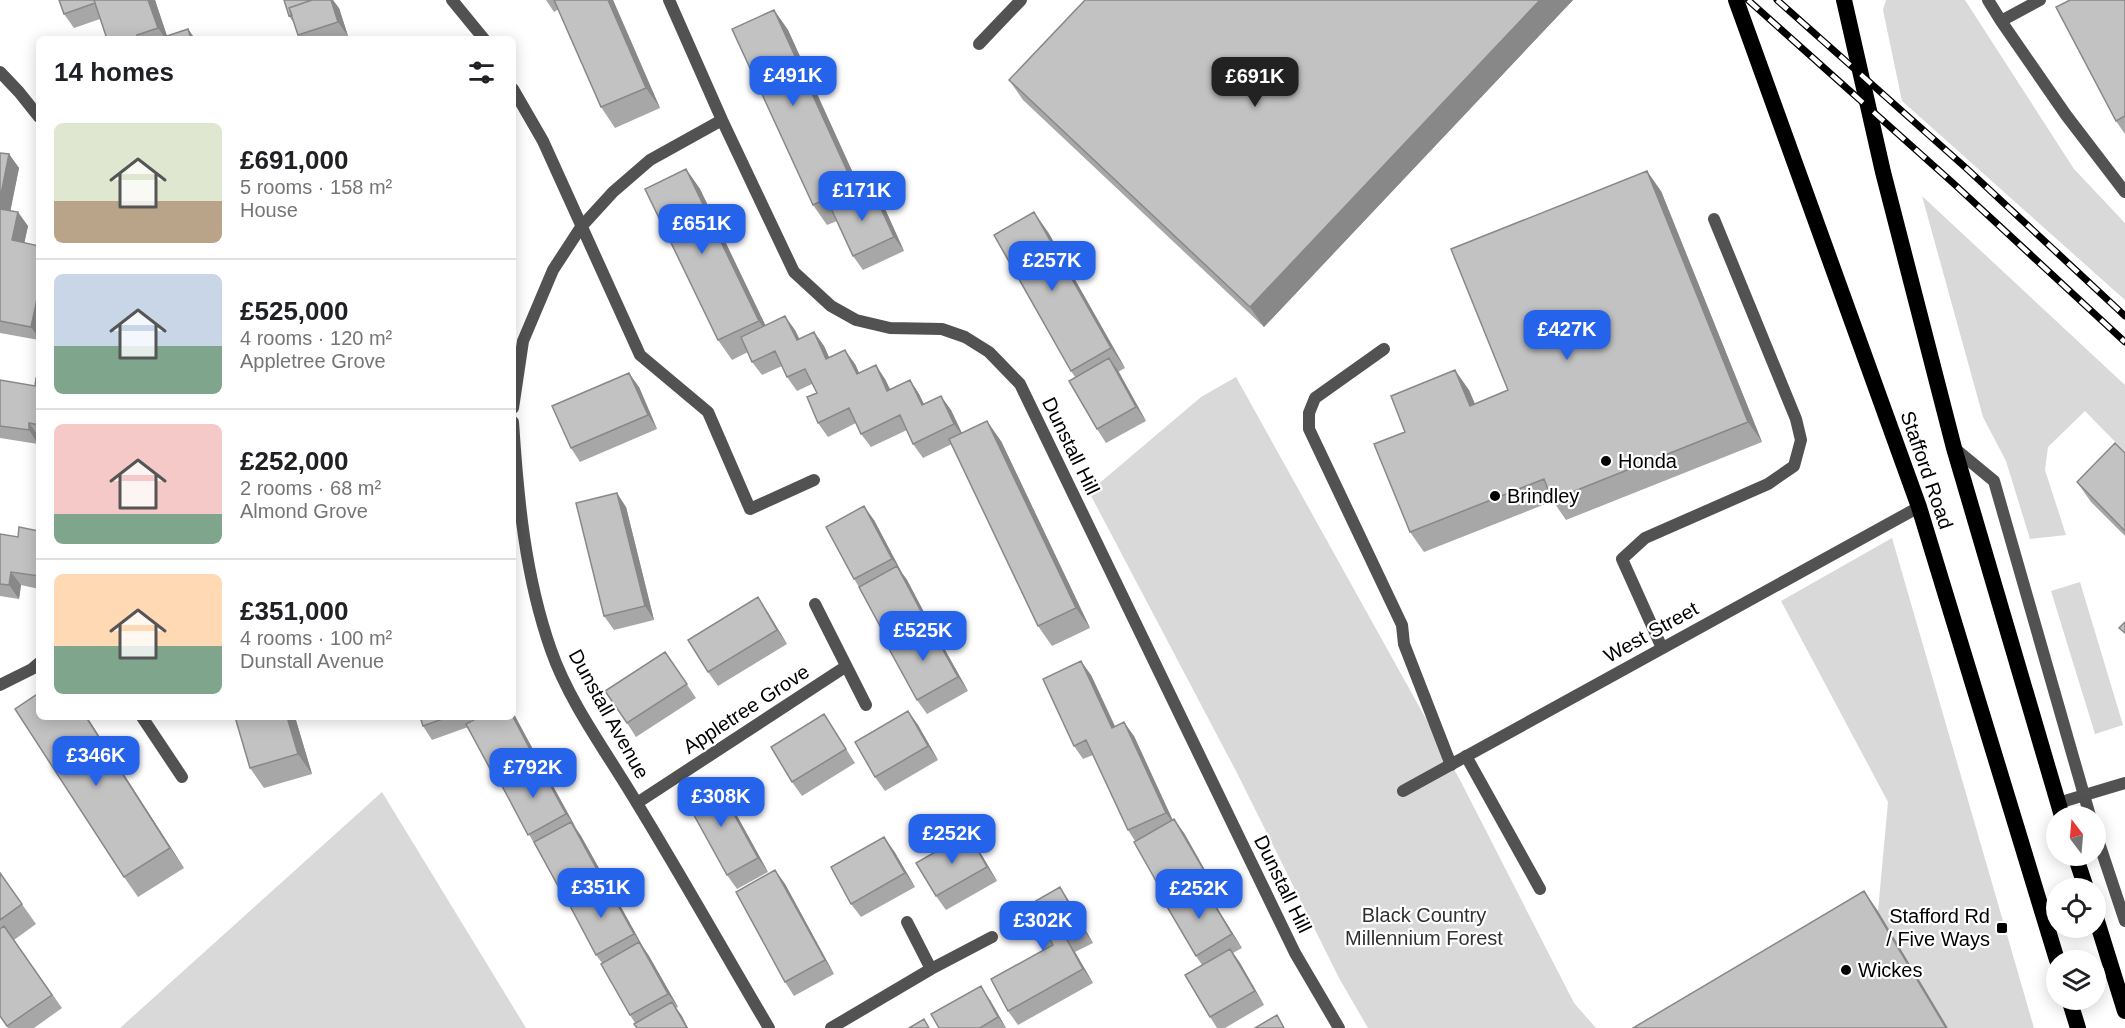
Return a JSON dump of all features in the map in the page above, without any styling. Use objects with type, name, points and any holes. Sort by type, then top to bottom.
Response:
[{"type":"highway","name":"Stafford Road","points":[[1736,0],[1919,507],[2054,950]]},
{"type":"highway","name":"Stafford Road","points":[[1848,4],[1883,172],[1954,448],[2059,806]]},
{"type":"highway","points":[[2102,938],[2125,1011]]},
{"type":"highway","points":[[2072,1010],[2078,1028]]},
{"type":"street","points":[[452,0],[482,36]]},
{"type":"street","name":"Dunstall Hill","points":[[669,0],[722,120],[794,272],[831,306],[856,320],[890,328],[942,329],[965,337],[989,352],[1020,384],[1295,953],[1339,1028]]},
{"type":"street","points":[[979,44],[1021,0]]},
{"type":"street","points":[[1988,0],[2066,115],[2125,192]]},
{"type":"street","points":[[2001,21],[2040,0]]},
{"type":"street","points":[[0,72],[36,113]]},
{"type":"street","points":[[516,94],[543,141],[640,355],[708,412],[750,509],[814,480]]},
{"type":"street","points":[[516,388],[523,341],[553,270],[581,227],[613,192],[651,160],[722,120]]},
{"type":"street","points":[[1662,648],[1622,559],[1645,538],[1767,483],[1794,466],[1801,440],[1796,419],[1714,219]]},
{"type":"street","points":[[1384,349],[1315,398],[1309,413],[1310,429],[1402,625],[1404,644],[1451,765]]},
{"type":"street","points":[[1954,448],[1994,481],[2086,806]]},
{"type":"street","name":"Dunstall Avenue","points":[[516,466],[518,496],[530,574],[551,651],[570,692],[769,1028]]},
{"type":"street","name":"West Street","points":[[1402,791],[1919,507]]},
{"type":"street","points":[[815,604],[866,705]]},
{"type":"street","points":[[0,685],[36,666]]},
{"type":"street","name":"Appletree Grove","points":[[637,803],[845,667]]},
{"type":"street","points":[[144,720],[182,777]]},
{"type":"street","points":[[1466,756],[1540,889]]},
{"type":"street","points":[[2067,806],[2083,796],[2125,783]]},
{"type":"street","points":[[2106,864],[2125,921]]},
{"type":"street","points":[[907,922],[931,969]]},
{"type":"street","points":[[831,1028],[931,969],[992,937]]},
{"type":"green space","points":[[1886,0],[1965,0],[2074,169],[2125,223],[2125,300],[1902,101],[1883,10]]},
{"type":"green space","points":[[1922,196],[2125,385],[2125,452],[2085,411],[2048,447],[2045,470],[2066,535],[2030,539],[2006,461],[1983,417]]},
{"type":"green space","name":"Black Country Millennium Forest","points":[[1236,377],[1460,780],[1574,1003],[1596,1028],[1368,1028],[1339,978],[1237,773],[1089,492],[1201,397]]},
{"type":"green space","points":[[1892,538],[2034,1028],[1948,1028],[1878,911],[1888,802],[1781,601]]},
{"type":"green space","points":[[2080,582],[2123,725],[2095,734],[2051,591]]},
{"type":"green space","points":[[382,792],[526,1028],[120,1028]]},
{"type":"building","points":[[59,0],[94,0],[95,3],[64,14]]},
{"type":"building","points":[[94,0],[148,0],[158,28],[138,36],[106,36]]},
{"type":"building","points":[[284,0],[312,0],[289,8],[292,15],[289,16]]},
{"type":"building","points":[[312,0],[331,0],[338,22],[298,35],[289,8]]},
{"type":"building","points":[[554,0],[608,0],[646,88],[601,107]]},
{"type":"building","points":[[1085,0],[1540,0],[1250,307],[1009,80]]},
{"type":"building","points":[[2070,0],[2125,0],[2125,116],[2116,121],[2056,7]]},
{"type":"building","points":[[774,10],[854,186],[813,205],[732,29]]},
{"type":"building","points":[[188,29],[190,36],[167,36]]},
{"type":"building","points":[[0,153],[9,154],[0,199]]},
{"type":"building","points":[[686,169],[759,321],[718,340],[645,189]]},
{"type":"building","points":[[1647,171],[1748,422],[1552,500],[1544,479],[1410,532],[1374,444],[1405,432],[1391,396],[1455,370],[1470,406],[1508,390],[1451,249]]},
{"type":"building","points":[[871,187],[894,237],[853,256],[830,206]]},
{"type":"building","points":[[0,209],[18,212],[12,240],[36,245],[36,304],[31,327],[0,321]]},
{"type":"building","points":[[1034,212],[1111,348],[1071,371],[994,235]]},
{"type":"building","points":[[785,316],[797,340],[814,332],[826,359],[845,350],[857,374],[876,365],[887,391],[910,380],[922,405],[941,396],[954,424],[913,444],[900,415],[861,434],[849,408],[818,423],[807,397],[817,393],[805,369],[787,377],[775,351],[752,362],[741,337]]},
{"type":"building","points":[[1109,358],[1136,407],[1097,429],[1069,381]]},
{"type":"building","points":[[629,373],[648,415],[571,448],[552,406]]},
{"type":"building","points":[[36,378],[36,424],[29,423],[29,430],[0,426],[0,380],[35,386]]},
{"type":"building","points":[[987,421],[1076,608],[1038,626],[949,439]]},
{"type":"building","points":[[2115,443],[2125,453],[2125,531],[2077,482]]},
{"type":"building","points":[[617,493],[645,606],[604,616],[576,503]]},
{"type":"building","points":[[864,506],[892,559],[854,579],[826,527]]},
{"type":"building","points":[[19,527],[36,530],[36,576],[11,572],[9,585],[0,584],[0,534],[18,537]]},
{"type":"building","points":[[897,566],[925,619],[887,639],[859,587]]},
{"type":"building","points":[[758,597],[777,630],[708,672],[688,640]]},
{"type":"building","points":[[2125,622],[2125,633],[2119,628]]},
{"type":"building","points":[[929,625],[958,677],[917,700],[888,647]]},
{"type":"building","points":[[665,652],[687,684],[627,723],[605,691]]},
{"type":"building","points":[[1081,661],[1112,728],[1124,722],[1166,813],[1128,830],[1086,740],[1074,746],[1043,679]]},
{"type":"building","points":[[36,695],[36,720],[88,720],[170,848],[124,877],[15,709]]},
{"type":"building","points":[[908,711],[928,746],[875,777],[855,742]]},
{"type":"building","points":[[824,714],[846,749],[792,782],[771,747]]},
{"type":"building","points":[[236,720],[288,720],[298,754],[250,768]]},
{"type":"building","points":[[421,720],[440,720],[423,726]]},
{"type":"building","points":[[473,720],[515,720],[534,757],[495,778],[466,724]]},
{"type":"building","points":[[538,763],[566,814],[528,835],[501,784]]},
{"type":"building","points":[[715,780],[758,858],[727,875],[684,797]]},
{"type":"building","points":[[1174,819],[1205,872],[1164,895],[1134,842]]},
{"type":"building","points":[[571,822],[600,875],[563,895],[534,842]]},
{"type":"building","points":[[968,833],[987,867],[936,896],[916,863]]},
{"type":"building","points":[[884,837],[905,873],[851,904],[831,867]]},
{"type":"building","points":[[775,870],[825,960],[785,982],[736,892]]},
{"type":"building","points":[[0,873],[22,904],[0,920]]},
{"type":"building","points":[[606,884],[634,934],[596,955],[569,904]]},
{"type":"building","points":[[1202,884],[1232,934],[1196,956],[1166,905]]},
{"type":"building","points":[[1060,887],[1083,929],[1066,938],[1083,969],[1008,1011],[991,979],[1053,945],[1047,934],[1036,940],[1020,910]]},
{"type":"building","name":"Wickes","points":[[1864,891],[1946,1028],[1633,1028]]},
{"type":"building","points":[[4,926],[52,995],[7,1026],[0,1016],[0,929]]},
{"type":"building","points":[[639,942],[668,994],[630,1015],[601,964]]},
{"type":"building","points":[[1230,949],[1255,991],[1210,1017],[1185,975]]},
{"type":"building","points":[[981,986],[998,1017],[980,1028],[939,1028],[931,1014]]},
{"type":"building","points":[[672,1002],[687,1028],[637,1028],[634,1024]]},
{"type":"building","points":[[1277,1015],[1284,1028],[1255,1028]]},
{"type":"building","points":[[924,1019],[929,1028],[909,1028]]},
{"type":"railway","points":[[1748,0],[1953,183],[2125,342]]},
{"type":"railway","points":[[1777,0],[1966,168],[2125,316]]},
{"type":"place","name":"Honda","points":[[1606,461]]},
{"type":"place","name":"Brindley","points":[[1495,496]]},
{"type":"place","name":"Stafford Rd / Five Ways","points":[[2002,928]]},
{"type":"place","name":"Wickes","points":[[1846,970]]}]
